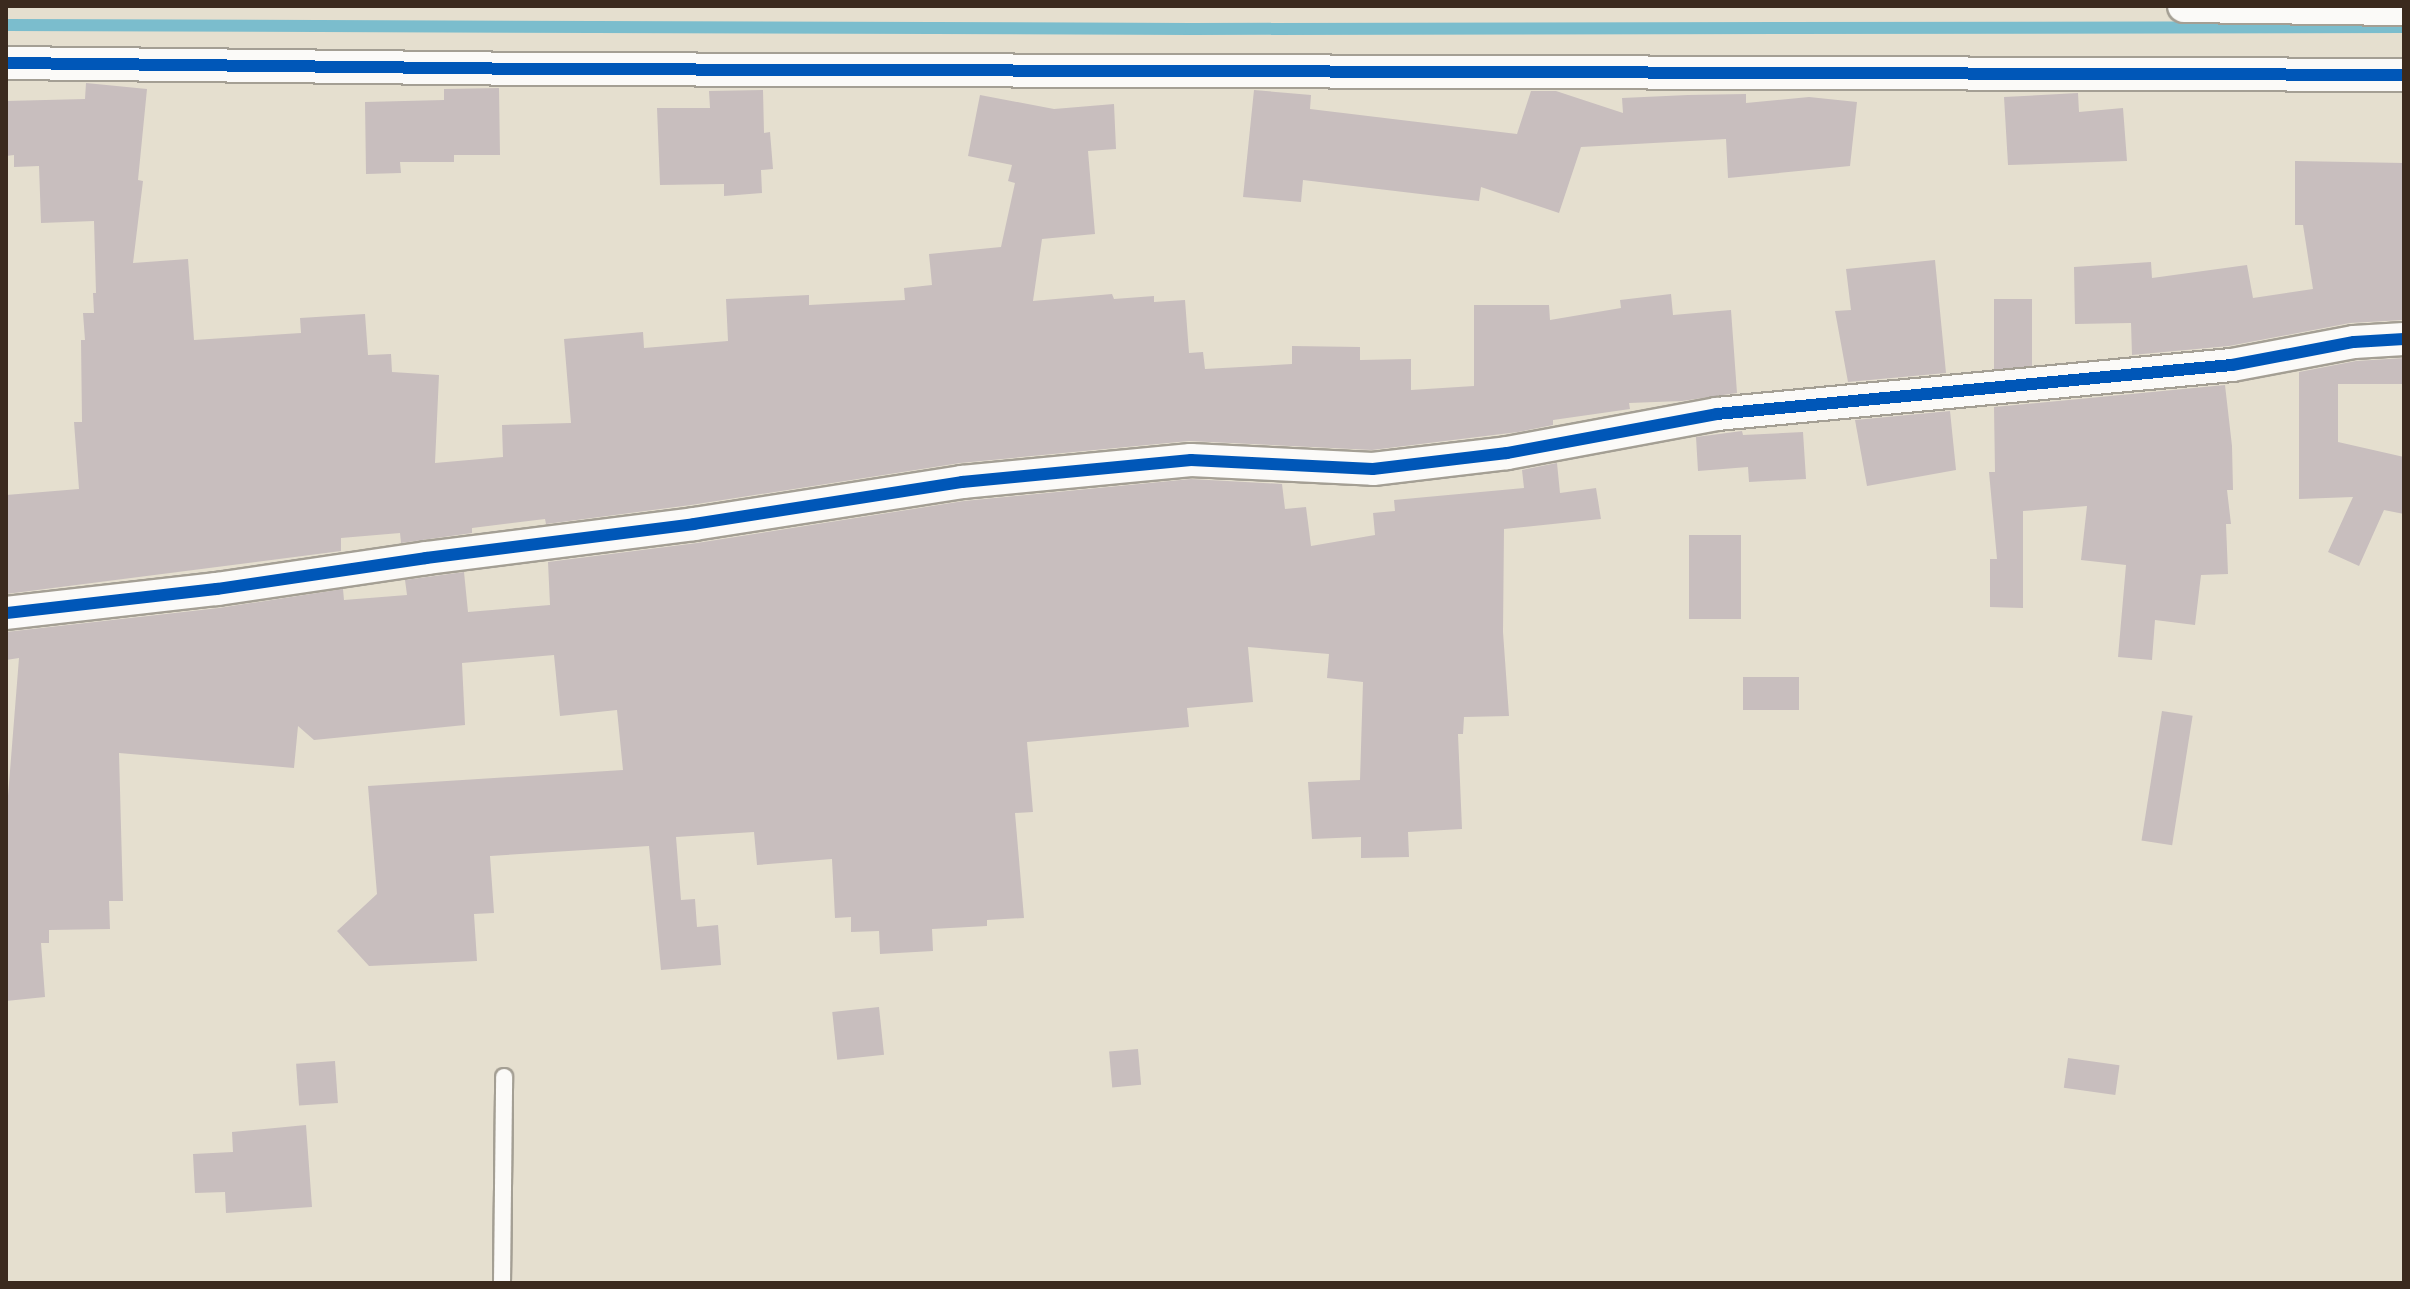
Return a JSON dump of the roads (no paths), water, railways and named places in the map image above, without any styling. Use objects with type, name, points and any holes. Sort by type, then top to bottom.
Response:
[{"type":"street","points":[[2184,6],[2404,9]]},
{"type":"street","points":[[6,63],[533,69],[2404,75]]},
{"type":"street","points":[[6,613],[217,589],[426,558],[694,524],[962,482],[1191,460],[1373,469],[1507,453],[1717,414],[2232,365],[2354,342],[2404,339]]},
{"type":"lane","points":[[502,1283],[504,1077]]},
{"type":"waterway","points":[[6,25],[1191,29],[2404,27]]}]
